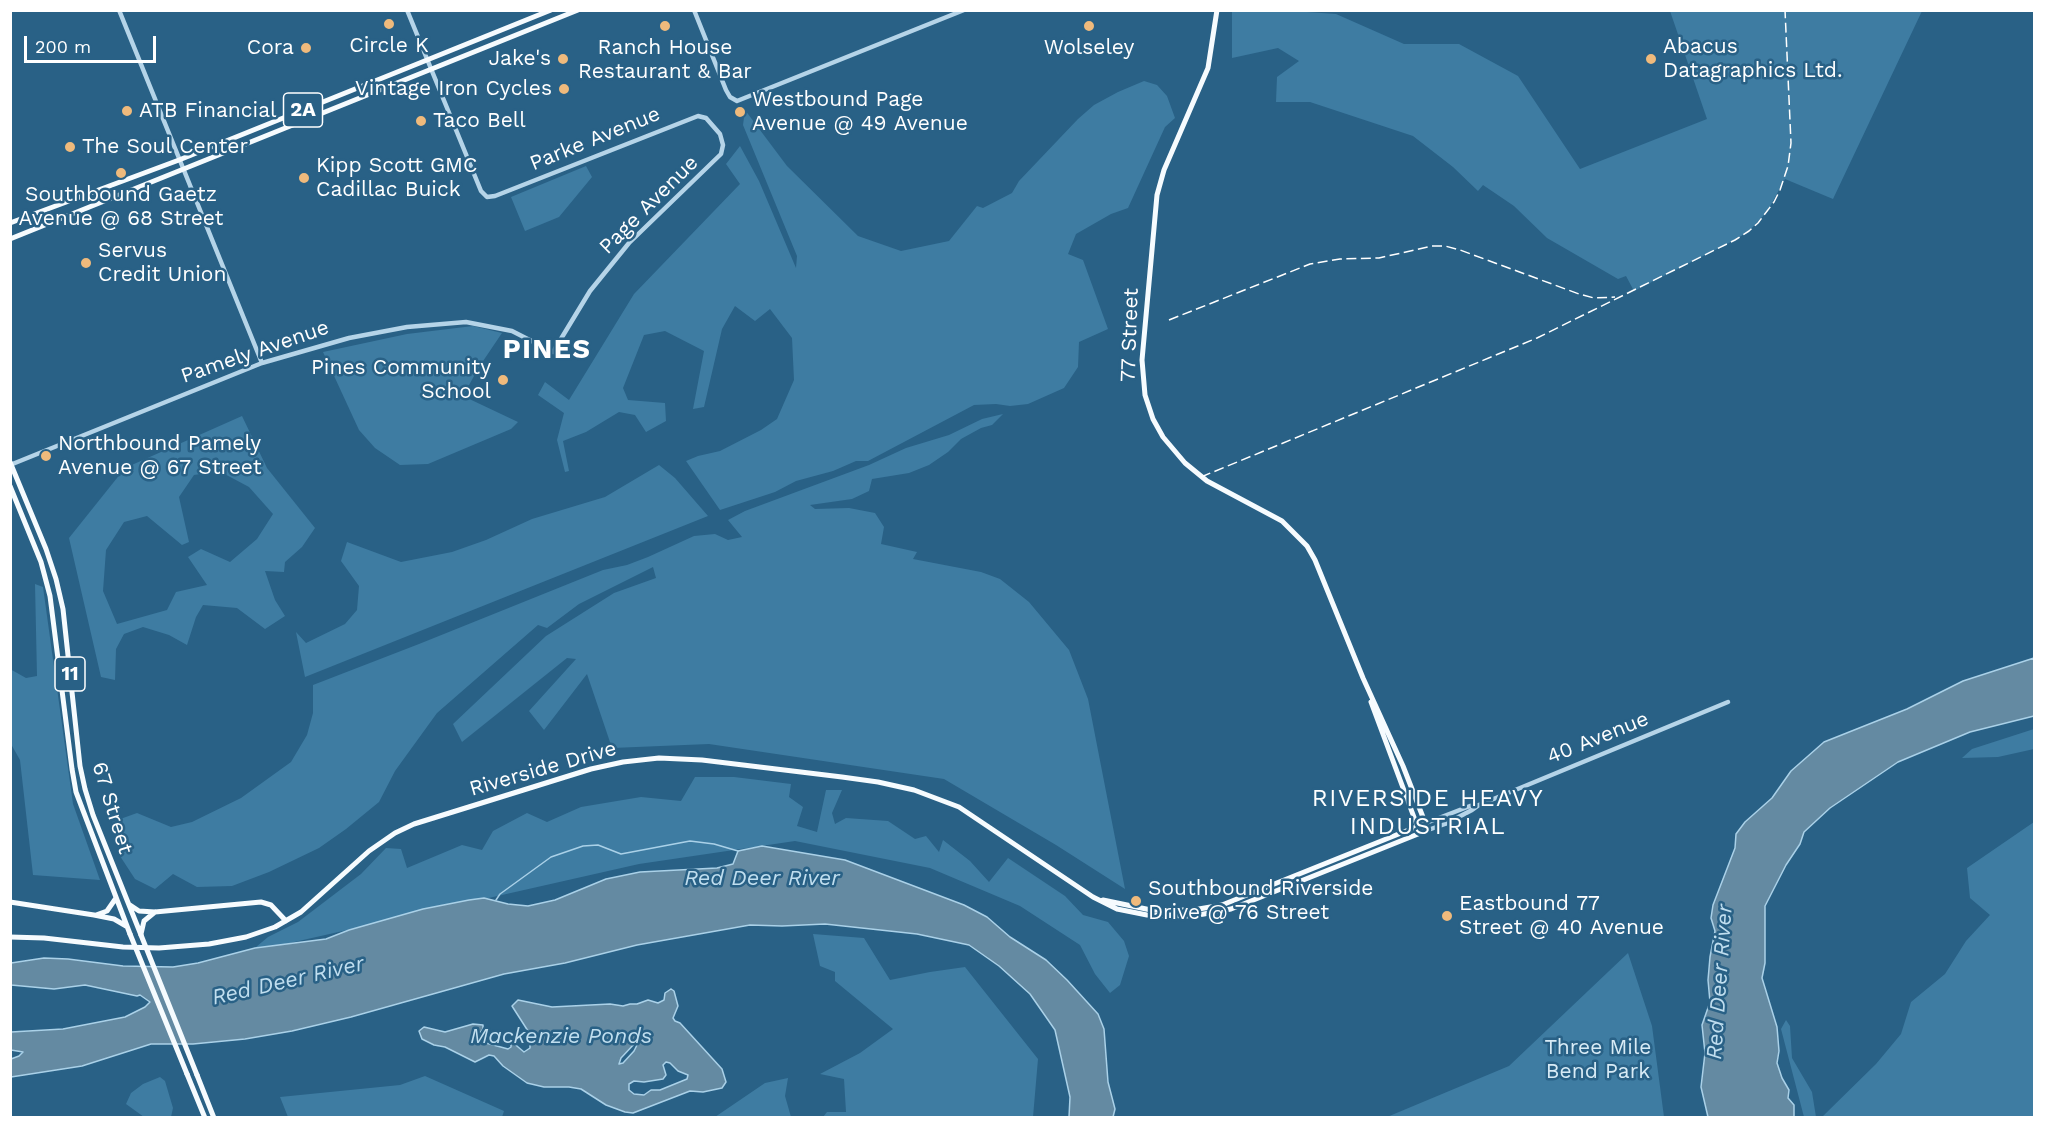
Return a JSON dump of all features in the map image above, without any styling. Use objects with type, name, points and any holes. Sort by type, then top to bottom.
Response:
[{"type":"main road","name":"2A","points":[[10,223],[179,160],[551,10]]},
{"type":"main road","name":"2A","points":[[10,239],[578,10]]},
{"type":"main road","name":"77 Street","points":[[1217,10],[1208,68],[1164,170],[1157,195],[1142,360],[1145,395],[1158,428],[1178,456],[1207,481],[1282,521],[1296,532],[1307,546],[1315,560],[1367,689],[1420,833]]},
{"type":"main road","name":"67 Street","points":[[11,464],[56,579],[63,609],[80,766],[93,815],[214,1118]]},
{"type":"main road","name":"67 Street","points":[[10,486],[41,562],[51,596],[76,792],[130,934],[205,1118]]},
{"type":"main road","name":"77 Street","points":[[1367,689],[1384,722],[1428,830]]},
{"type":"main road","name":"Riverside Drive","points":[[10,937],[44,938],[123,948],[159,948],[236,940],[275,927],[301,912],[376,845],[414,824],[591,769],[623,762],[659,758],[702,760],[842,777],[914,790],[959,807],[1092,897],[1117,909],[1147,915],[1205,915],[1240,905],[1420,833]]},
{"type":"main road","name":"Riverside Drive","points":[[1092,897],[1151,910],[1193,910],[1212,907],[1232,902],[1425,823]]},
{"type":"main road","name":"40 Avenue","points":[[1420,833],[1428,830]]},
{"type":"main road","points":[[94,915],[107,911],[115,896]]},
{"type":"main road","points":[[10,902],[94,915],[121,922],[128,927]]},
{"type":"main road","points":[[128,904],[139,910],[155,912],[261,902],[271,905],[286,921]]},
{"type":"main road","points":[[141,935],[144,921],[155,912]]},
{"type":"street","points":[[119,10],[262,363]]},
{"type":"street","points":[[407,10],[431,69]]},
{"type":"street","points":[[694,10],[728,95],[734,101],[964,10]]},
{"type":"street","name":"Parke Avenue","points":[[431,69],[484,196],[490,197],[504,193],[698,116]]},
{"type":"street","name":"Page Avenue","points":[[553,352],[590,291],[629,243],[720,156],[723,145],[720,134],[706,118],[698,116]]},
{"type":"street","name":"Pamely Avenue","points":[[11,464],[262,363],[349,338],[407,327],[461,322],[482,324],[512,332],[553,352]]},
{"type":"street","name":"40 Avenue","points":[[1428,830],[1454,820],[1479,805],[1728,702]]},
{"type":"street","name":"40 Avenue","points":[[1425,823],[1470,806],[1479,805]]},
{"type":"green space","points":[[1278,10],[1336,14],[1404,44],[1459,44],[1518,76],[1580,169],[1707,119],[1670,11],[1922,11],[1833,199],[1785,179],[1767,212],[1749,231],[1634,291],[1626,276],[1618,279],[1547,238],[1514,206],[1483,185],[1478,191],[1453,167],[1413,136],[1310,102],[1276,102],[1277,77],[1299,61],[1278,48],[1232,58],[1232,11]]},
{"type":"green space","points":[[1144,81],[1157,85],[1167,96],[1175,118],[1165,127],[1128,208],[1111,214],[1076,234],[1068,254],[1083,260],[1108,329],[1079,342],[1078,367],[1064,388],[1028,404],[974,405],[868,461],[856,461],[720,510],[686,461],[720,451],[777,419],[794,380],[792,338],[770,309],[755,321],[735,306],[722,329],[704,407],[693,409],[704,351],[665,331],[644,335],[623,388],[628,400],[665,403],[666,421],[646,432],[635,415],[619,412],[586,432],[563,441],[569,471],[565,472],[557,440],[564,413],[538,395],[545,382],[569,400],[634,294],[740,184],[726,164],[740,146],[759,181],[796,268],[797,256],[743,125],[745,110],[787,166],[858,236],[901,251],[949,241],[977,206],[983,208],[1012,193],[1019,181],[1094,105]]},
{"type":"green space","points":[[586,166],[592,177],[559,217],[525,231],[511,197]]},
{"type":"green space","points":[[473,326],[502,333],[463,396],[518,422],[511,429],[428,464],[400,465],[375,448],[359,430],[323,352],[407,334]]},
{"type":"green space","points":[[1003,414],[992,425],[961,439],[948,452],[929,465],[909,473],[872,479],[869,491],[852,499],[810,505],[815,509],[849,508],[875,513],[884,527],[881,544],[917,552],[913,559],[981,572],[1000,579],[1029,602],[1069,650],[1088,699],[1125,889],[944,779],[709,744],[612,748],[587,674],[544,730],[529,711],[576,659],[567,658],[462,742],[453,724],[546,636],[614,593],[656,578],[653,567],[579,604],[547,628],[538,625],[437,713],[395,771],[379,802],[319,848],[269,872],[232,886],[197,887],[173,874],[155,889],[135,879],[120,856],[112,822],[137,813],[171,827],[192,822],[241,798],[291,762],[307,735],[313,713],[313,685],[603,570],[627,565],[648,557],[694,536],[715,534],[728,540],[742,537],[728,520],[745,511],[869,465],[906,448],[949,435],[982,419]]},
{"type":"green space","points":[[242,416],[267,468],[315,528],[302,547],[285,562],[284,572],[265,571],[275,600],[285,616],[265,629],[237,608],[203,605],[196,617],[187,645],[169,635],[143,627],[124,634],[116,649],[115,680],[101,677],[69,538],[125,468]],"holes":[[[219,471],[249,487],[273,514],[257,539],[230,562],[201,549],[188,557],[207,585],[176,592],[167,610],[117,624],[103,591],[106,550],[124,522],[147,516],[182,545],[189,542],[179,497],[194,475]]]},
{"type":"green space","points":[[659,465],[675,478],[708,516],[305,677],[296,632],[306,643],[345,624],[357,610],[359,586],[341,561],[347,542],[401,562],[452,552],[486,540],[532,519],[605,497]]},
{"type":"green space","points":[[35,584],[43,587],[73,804],[100,880],[33,875],[20,760],[11,744],[10,669],[26,678],[37,676]]},
{"type":"green space","points":[[2034,729],[2034,749],[1998,757],[1962,758],[1972,749]]},
{"type":"green space","points":[[695,777],[734,777],[791,784],[789,797],[803,807],[797,826],[817,832],[826,790],[842,790],[832,813],[835,824],[846,818],[888,821],[915,839],[926,836],[939,852],[943,840],[970,861],[989,882],[1008,858],[1065,896],[1083,915],[1108,922],[1124,941],[1129,956],[1120,985],[1110,993],[1095,974],[1080,945],[1020,906],[930,868],[795,841],[639,864],[250,952],[268,937],[298,922],[361,874],[386,848],[401,849],[407,868],[462,845],[482,850],[493,831],[527,813],[547,822],[581,807],[641,797],[681,801]]},
{"type":"green space","points":[[2034,822],[2034,1117],[1822,1117],[1876,1064],[1901,1034],[1911,1002],[1945,974],[1966,941],[1990,915],[1970,898],[1967,868]]},
{"type":"green space","points":[[813,934],[864,938],[890,980],[965,967],[1038,1059],[1033,1117],[823,1117],[827,1112],[846,1112],[844,1079],[820,1074],[860,1053],[893,1029],[835,981],[835,972],[820,966]]},
{"type":"green space","name":"Three Mile Bend Park","points":[[1628,953],[1652,1026],[1664,1117],[1387,1117],[1509,1066]]},
{"type":"green space","points":[[1786,1020],[1790,1026],[1792,1058],[1812,1092],[1816,1117],[1804,1117],[1781,1029]]},
{"type":"green space","points":[[425,1076],[504,1111],[502,1117],[288,1117],[280,1097],[400,1085]]},
{"type":"green space","points":[[160,1077],[165,1081],[173,1108],[171,1117],[144,1117],[126,1104],[131,1093],[143,1084]]},
{"type":"green space","points":[[788,1078],[785,1096],[791,1117],[715,1117],[765,1083]]},
{"type":"water","name":"Red Deer River","points":[[2034,658],[2034,716],[1970,732],[1898,762],[1830,808],[1804,832],[1800,844],[1786,865],[1765,906],[1765,963],[1762,978],[1777,1027],[1779,1051],[1777,1063],[1789,1090],[1788,1098],[1794,1105],[1794,1117],[1708,1117],[1701,1087],[1705,1053],[1702,1025],[1710,1002],[1708,980],[1715,931],[1711,918],[1713,905],[1735,848],[1736,834],[1745,822],[1772,798],[1791,771],[1824,742],[1907,709],[1963,681]]},
{"type":"water","name":"Red Deer River","points":[[762,846],[845,860],[964,905],[987,917],[1010,937],[1046,960],[1098,1014],[1104,1029],[1108,1082],[1115,1109],[1113,1117],[1069,1117],[1070,1097],[1055,1030],[1030,994],[999,966],[969,945],[917,934],[825,924],[750,925],[637,945],[565,963],[504,974],[292,1031],[245,1039],[193,1044],[151,1044],[82,1066],[11,1077],[11,1059],[23,1052],[11,1050],[11,1032],[63,1029],[125,1017],[150,1002],[140,995],[85,985],[54,989],[11,985],[11,963],[44,958],[123,966],[173,967],[255,948],[326,939],[349,930],[423,909],[469,900],[484,898],[528,906],[555,900],[606,879],[640,872],[717,868],[733,864],[738,851]]},
{"type":"water","name":"Mackenzie Ponds","points":[[671,989],[674,991],[678,1006],[673,1018],[722,1069],[726,1082],[722,1088],[703,1092],[690,1091],[633,1113],[606,1105],[581,1089],[544,1087],[527,1083],[503,1066],[494,1056],[489,1055],[475,1062],[445,1047],[422,1039],[419,1031],[424,1027],[445,1032],[473,1024],[483,1025],[479,1034],[486,1043],[508,1049],[511,1047],[511,1041],[524,1052],[530,1048],[530,1039],[528,1031],[512,1006],[518,1000],[552,1007],[610,1004],[623,1006],[648,1000],[658,1003],[664,1000],[665,993]],"holes":[[[636,1042],[638,1043],[634,1051],[623,1063],[619,1064],[621,1058]],[[666,1062],[688,1075],[687,1079],[660,1090],[651,1090],[644,1095],[634,1094],[629,1090],[629,1084],[634,1081],[663,1079],[666,1075],[663,1065]]]},
{"type":"waterway","points":[[496,900],[500,894],[551,857],[583,846],[598,845],[621,854],[690,841],[714,844],[738,851]]},
{"type":"railway","points":[[1201,477],[1537,338],[1749,231],[1774,202],[1788,166],[1791,143],[1785,10]]},
{"type":"railway","points":[[1169,320],[1310,264],[1340,259],[1379,258],[1432,246],[1445,246],[1460,250],[1579,294],[1594,298],[1615,297]]},
{"type":"place","name":"Circle K","points":[[389,24]]},
{"type":"place","name":"Ranch House Restaurant & Bar","points":[[665,26]]},
{"type":"place","name":"Wolseley","points":[[1089,26]]},
{"type":"place","name":"Cora","points":[[306,48]]},
{"type":"place","name":"Jake's","points":[[563,59]]},
{"type":"place","name":"Abacus Datagraphics Ltd.","points":[[1651,59]]},
{"type":"place","name":"Vintage Iron Cycles","points":[[564,89]]},
{"type":"place","name":"ATB Financial","points":[[127,111]]},
{"type":"place","name":"Westbound Page Avenue @ 49 Avenue","points":[[740,112]]},
{"type":"place","name":"Taco Bell","points":[[421,121]]},
{"type":"place","name":"The Soul Center","points":[[70,147]]},
{"type":"place","name":"Southbound Gaetz Avenue @ 68 Street","points":[[121,173]]},
{"type":"place","name":"Kipp Scott GMC Cadillac Buick","points":[[304,178]]},
{"type":"place","name":"Servus Credit Union","points":[[86,263]]},
{"type":"place","name":"Pines Community School","points":[[503,380]]},
{"type":"place","name":"Northbound Pamely Avenue @ 67 Street","points":[[46,456]]},
{"type":"place","name":"Southbound Riverside Drive @ 76 Street","points":[[1136,901]]},
{"type":"place","name":"Eastbound 77 Street @ 40 Avenue","points":[[1447,916]]},
{"type":"district","name":"PINES","points":[[547,350]]},
{"type":"district","name":"RIVERSIDE HEAVY INDUSTRIAL","points":[[1428,813]]}]
